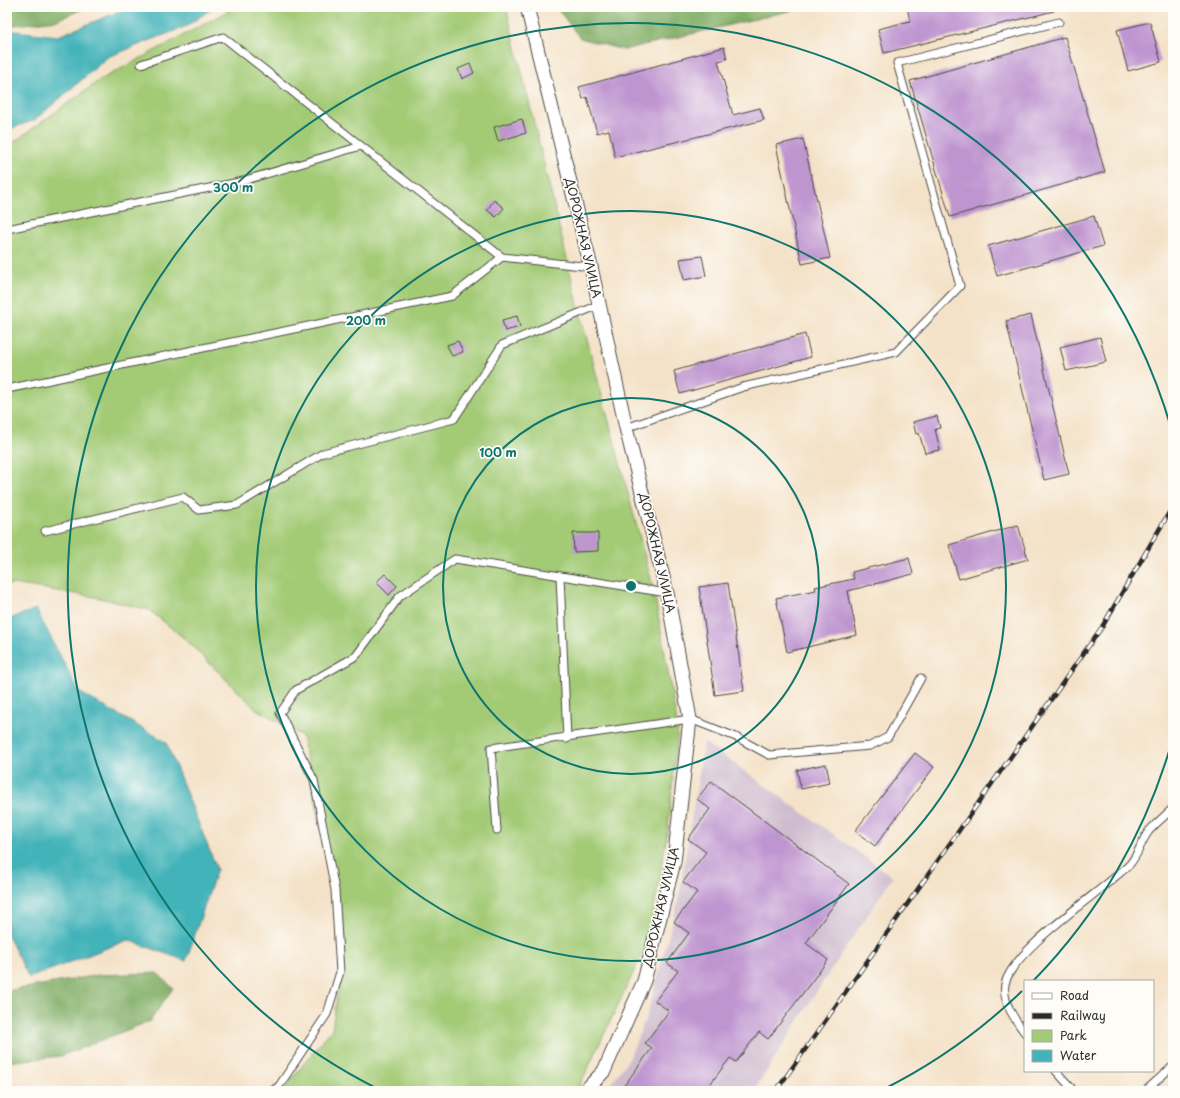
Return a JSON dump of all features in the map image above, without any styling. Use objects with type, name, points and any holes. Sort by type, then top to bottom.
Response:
[{"type":"street","name":"ДОРОЖНАЯ УЛИЦА","points":[[527,7],[591,267],[626,428],[667,593],[690,719],[674,862],[644,981],[604,1070],[585,1091]]},
{"type":"lane","points":[[626,428],[743,388],[896,352],[960,286],[897,63],[1060,22]]},
{"type":"lane","points":[[141,64],[223,37],[502,257],[591,267]]},
{"type":"lane","points":[[7,229],[239,182],[361,146]]},
{"type":"lane","points":[[7,389],[452,296],[502,257]]},
{"type":"lane","points":[[45,531],[183,497],[199,510],[237,505],[323,454],[454,419],[502,345],[600,305]]},
{"type":"lane","points":[[272,1091],[279,1086],[327,1014],[340,972],[335,890],[314,780],[280,713],[296,690],[356,656],[400,596],[456,558],[667,593]]},
{"type":"lane","points":[[560,576],[567,739]]},
{"type":"lane","points":[[497,830],[491,748],[567,739],[690,719],[736,737],[769,755],[870,746],[888,737],[921,678]]},
{"type":"lane","points":[[1024,1032],[1013,1017],[1006,999],[1005,986],[1008,976],[1016,963],[1035,943],[1130,864],[1148,831],[1173,808]]},
{"type":"lane","points":[[1145,1091],[1173,1066]]},
{"type":"lane","points":[[1057,1072],[1074,1091]]},
{"type":"shaded area","points":[[704,742],[893,877],[819,988],[754,1091],[605,1091],[629,1059],[647,1015],[678,902]]},
{"type":"green space","points":[[7,7],[87,7],[57,20],[7,26]]},
{"type":"green space","points":[[236,7],[506,7],[580,313],[654,591],[678,729],[668,829],[648,942],[577,1091],[282,1091],[332,1029],[345,941],[302,736],[256,709],[185,639],[149,610],[95,597],[14,584],[7,585],[7,147],[100,80]]},
{"type":"green space","points":[[556,7],[806,7],[623,50],[580,38]]},
{"type":"green space","points":[[157,973],[173,988],[150,1021],[61,1056],[7,1062],[7,991],[99,975]]},
{"type":"water","points":[[130,7],[214,7],[187,26],[108,57],[35,120],[7,130],[7,30],[58,36]]},
{"type":"water","points":[[36,609],[79,692],[166,742],[217,869],[186,961],[128,940],[29,978],[7,934],[7,620]]},
{"type":"building","points":[[907,7],[1054,7],[1054,11],[884,53],[878,29],[910,21]]},
{"type":"building","points":[[1150,22],[1161,62],[1128,71],[1117,30]]},
{"type":"building","points":[[1065,37],[1105,172],[950,217],[910,81]]},
{"type":"building","points":[[724,47],[727,59],[718,61],[733,115],[760,108],[764,120],[615,157],[609,130],[597,133],[587,97],[583,99],[579,87]]},
{"type":"building","points":[[470,64],[474,73],[462,79],[458,69]]},
{"type":"building","points":[[522,119],[526,133],[498,141],[494,127]]},
{"type":"building","points":[[803,139],[830,258],[802,264],[776,145]]},
{"type":"building","points":[[494,200],[504,208],[496,217],[487,210]]},
{"type":"building","points":[[1094,216],[1103,246],[997,276],[988,246]]},
{"type":"building","points":[[702,256],[706,276],[684,280],[680,259]]},
{"type":"building","points":[[1031,315],[1069,474],[1044,480],[1006,321]]},
{"type":"building","points":[[517,316],[520,327],[505,331],[502,320]]},
{"type":"building","points":[[805,334],[811,357],[680,394],[674,371]]},
{"type":"building","points":[[1100,337],[1106,362],[1066,371],[1060,347]]},
{"type":"building","points":[[458,341],[463,352],[452,356],[447,345]]},
{"type":"building","points":[[937,416],[940,428],[935,429],[940,450],[925,453],[919,433],[916,434],[913,422]]},
{"type":"building","points":[[1018,525],[1028,559],[959,579],[949,545]]},
{"type":"building","points":[[573,533],[598,533],[598,551],[574,552]]},
{"type":"building","points":[[909,558],[913,574],[848,591],[857,635],[787,652],[776,598],[816,590],[815,587],[854,579],[852,572]]},
{"type":"building","points":[[385,574],[397,586],[389,595],[376,582]]},
{"type":"building","points":[[728,583],[744,691],[715,695],[699,587]]},
{"type":"building","points":[[915,753],[934,767],[875,846],[855,831]]},
{"type":"building","points":[[826,764],[830,783],[801,789],[797,770]]},
{"type":"building","points":[[711,781],[849,884],[806,943],[828,960],[768,1039],[759,1032],[736,1062],[730,1058],[705,1091],[620,1091],[652,1048],[645,1043],[669,1011],[655,1001],[678,971],[667,963],[689,933],[674,922],[697,892],[683,882],[706,852],[688,839],[710,809],[697,799]]},
{"type":"railway","points":[[776,1091],[1102,627],[1173,506]]}]
